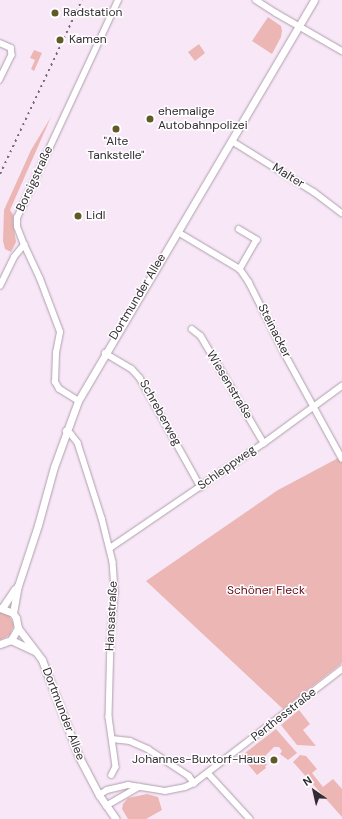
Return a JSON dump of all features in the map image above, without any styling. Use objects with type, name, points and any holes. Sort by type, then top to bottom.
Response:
[{"type":"main road","name":"Dortmunder Allee","points":[[116,819],[99,795],[79,757],[59,708],[46,668],[36,651],[18,628],[18,623],[13,613],[18,586],[38,525],[54,467],[66,431],[78,402],[105,353],[232,141],[314,0]]},
{"type":"main road","name":"Dortmunder Allee","points":[[1,608],[18,586]]},
{"type":"main road","points":[[1,608],[13,613]]},
{"type":"main road","points":[[0,644],[11,640],[18,628]]},
{"type":"main road","points":[[11,640],[36,651]]},
{"type":"street","name":"Borsigstraße","points":[[78,402],[59,389],[55,382],[56,353],[60,332],[40,279],[17,227],[17,218],[118,0]]},
{"type":"street","points":[[256,0],[342,51]]},
{"type":"street","points":[[0,43],[11,48],[12,55],[0,80]]},
{"type":"street","name":"Malter","points":[[232,141],[314,192],[342,213]]},
{"type":"street","points":[[239,229],[257,240],[240,269]]},
{"type":"street","name":"Steinacker","points":[[178,232],[240,269],[249,282],[342,458]]},
{"type":"street","points":[[0,286],[14,257],[24,245]]},
{"type":"street","name":"Wiesenstraße","points":[[192,328],[201,336],[264,443]]},
{"type":"street","name":"Schreberweg","points":[[105,353],[132,369],[140,378],[201,487]]},
{"type":"street","name":"Schleppweg","points":[[110,548],[201,487],[342,386]]},
{"type":"street","name":"Hansastraße","points":[[66,431],[72,434],[78,443],[113,562],[115,592],[111,640],[109,717],[116,767],[112,775]]},
{"type":"street","name":"Perthesstraße","points":[[99,795],[116,787],[128,785],[165,791],[185,787],[194,783],[342,669]]},
{"type":"street","points":[[112,739],[130,741],[148,749],[189,776],[194,783]]},
{"type":"street","points":[[208,773],[250,819]]},
{"type":"street","points":[[106,806],[138,787]]},
{"type":"green space","points":[[268,17],[281,26],[282,31],[281,37],[272,54],[252,41]]},
{"type":"green space","points":[[199,44],[205,53],[195,61],[188,52]]},
{"type":"green space","points":[[34,50],[42,53],[34,71],[31,69],[35,60],[30,58]]},
{"type":"green space","points":[[51,117],[10,210],[14,216],[13,222],[16,242],[11,252],[5,249],[3,241],[4,210],[31,150]]},
{"type":"green space","name":"Schöner Fleck","points":[[342,456],[342,663],[283,709],[146,581],[278,490]]},
{"type":"green space","points":[[0,612],[9,615],[14,625],[10,635],[0,640]]},
{"type":"green space","points":[[299,710],[310,724],[303,730],[316,746],[297,745],[281,725]]},
{"type":"green space","points":[[276,729],[297,753],[288,760],[280,754],[282,751],[279,747],[274,747],[263,758],[267,765],[265,766],[266,768],[257,775],[241,756]]},
{"type":"green space","points":[[300,755],[306,756],[317,769],[312,773],[323,787],[333,779],[342,789],[342,817],[293,762]]},
{"type":"green space","points":[[147,794],[158,797],[162,810],[146,819],[128,819],[122,809],[123,804],[128,798]]},
{"type":"railway","points":[[0,174],[82,0]]},
{"type":"place","name":"Radstation","points":[[55,13]]},
{"type":"place","name":"Kamen","points":[[60,40]]},
{"type":"place","name":"ehemalige Autobahnpolizei","points":[[150,119]]},
{"type":"place","name":"\"Alte Tankstelle\"","points":[[116,129]]},
{"type":"place","name":"Lidl","points":[[78,216]]},
{"type":"place","name":"Johannes-Buxtorf-Haus","points":[[274,760]]}]
